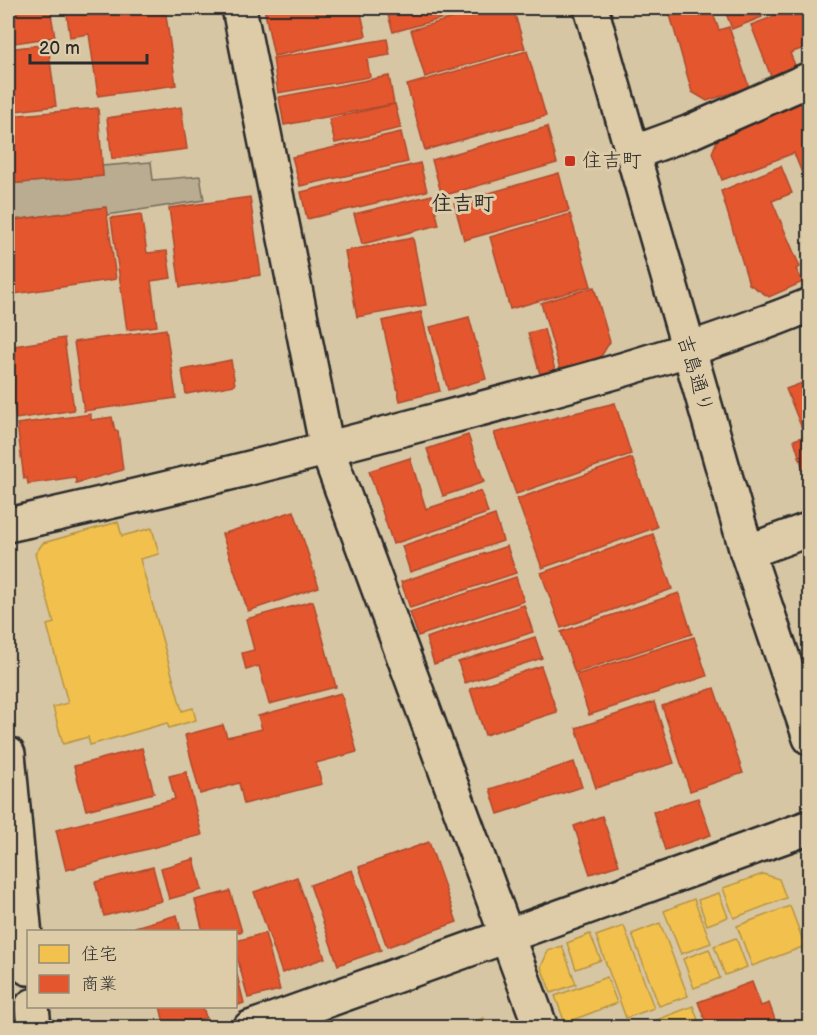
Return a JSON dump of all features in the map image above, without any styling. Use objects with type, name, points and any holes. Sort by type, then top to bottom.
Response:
[{"type":"street","points":[[239,8],[327,449],[541,1028]]},
{"type":"street","name":"吉島通り","points":[[591,8],[677,315],[690,351],[747,552],[810,738]]},
{"type":"street","points":[[633,153],[690,132],[810,79]]},
{"type":"street","points":[[8,525],[327,449],[623,371],[690,351],[810,305]]},
{"type":"street","points":[[747,552],[810,529]]},
{"type":"street","points":[[8,754],[27,957]]},
{"type":"street","points":[[250,1028],[810,827]]},
{"type":"street","points":[[32,1008],[34,1028]]},
{"type":"shaded area","points":[[151,162],[153,180],[200,176],[204,200],[107,215],[105,207],[8,221],[8,184],[103,176],[102,166]]},
{"type":"building: 住宅","points":[[118,522],[122,536],[152,528],[159,554],[140,559],[182,711],[193,708],[196,720],[169,728],[167,723],[90,745],[88,737],[63,744],[53,707],[68,703],[47,625],[54,623],[35,554],[43,543]]},
{"type":"building: 住宅","points":[[763,874],[779,879],[786,898],[734,918],[723,888]]},
{"type":"building: 住宅","points":[[719,893],[728,917],[707,925],[698,900]]},
{"type":"building: 住宅","points":[[694,899],[711,943],[681,954],[664,911]]},
{"type":"building: 住宅","points":[[790,906],[805,946],[752,966],[737,926]]},
{"type":"building: 住宅","points":[[660,923],[688,996],[659,1006],[632,934]]},
{"type":"building: 住宅","points":[[624,926],[654,1008],[626,1018],[596,936]]},
{"type":"building: 住宅","points":[[590,934],[601,960],[576,969],[567,943]]},
{"type":"building: 住宅","points":[[736,938],[747,967],[725,975],[714,946]]},
{"type":"building: 住宅","points":[[562,946],[576,984],[551,993],[541,967],[548,951]]},
{"type":"building: 住宅","points":[[709,949],[720,978],[694,988],[683,959]]},
{"type":"building: 住宅","points":[[607,977],[617,1003],[565,1023],[555,996]]},
{"type":"building: 住宅","points":[[693,1006],[701,1028],[660,1028],[657,1020]]},
{"type":"building: 住宅","points":[[484,1018],[487,1028],[455,1028]]},
{"type":"building: 商業","points":[[8,8],[50,8],[55,37],[8,44]]},
{"type":"building: 商業","points":[[66,8],[165,8],[176,85],[98,96],[89,34],[70,37]]},
{"type":"building: 商業","points":[[264,8],[360,8],[366,36],[274,56]]},
{"type":"building: 商業","points":[[386,8],[480,8],[393,32]]},
{"type":"building: 商業","points":[[488,8],[513,8],[525,48],[425,77],[411,30]]},
{"type":"building: 商業","points":[[668,8],[711,8],[719,30],[729,27],[749,87],[707,101],[692,92]]},
{"type":"building: 商業","points":[[724,8],[758,8],[762,17],[732,29]]},
{"type":"building: 商業","points":[[771,8],[800,8],[810,32],[810,46],[790,53],[797,70],[772,79],[751,25],[775,16]]},
{"type":"building: 商業","points":[[387,39],[390,55],[367,59],[370,77],[278,93],[273,58]]},
{"type":"building: 商業","points":[[48,44],[56,106],[8,112],[8,49]]},
{"type":"building: 商業","points":[[527,51],[546,116],[425,150],[407,85]]},
{"type":"building: 商業","points":[[389,76],[394,104],[284,125],[279,97]]},
{"type":"building: 商業","points":[[810,95],[810,176],[804,178],[794,153],[722,180],[712,153],[721,130]]},
{"type":"building: 商業","points":[[395,104],[401,128],[335,143],[329,119]]},
{"type":"building: 商業","points":[[181,107],[187,149],[112,159],[107,118]]},
{"type":"building: 商業","points":[[98,108],[103,176],[8,184],[8,116]]},
{"type":"building: 商業","points":[[547,127],[557,163],[442,196],[432,160]]},
{"type":"building: 商業","points":[[401,132],[408,162],[300,186],[292,157]]},
{"type":"building: 商業","points":[[420,163],[427,191],[307,219],[301,192]]},
{"type":"building: 商業","points":[[781,166],[792,193],[772,201],[800,267],[796,269],[803,282],[769,297],[749,284],[721,191]]},
{"type":"building: 商業","points":[[559,173],[569,211],[464,240],[454,203]]},
{"type":"building: 商業","points":[[432,195],[439,225],[362,244],[354,214]]},
{"type":"building: 商業","points":[[250,197],[261,275],[180,287],[169,208]]},
{"type":"building: 商業","points":[[106,207],[116,279],[8,295],[8,221]]},
{"type":"building: 商業","points":[[141,214],[147,253],[167,251],[171,278],[151,281],[157,326],[127,330],[111,218]]},
{"type":"building: 商業","points":[[570,214],[591,286],[510,309],[490,237]]},
{"type":"building: 商業","points":[[413,238],[426,305],[357,317],[345,251]]},
{"type":"building: 商業","points":[[594,287],[610,342],[600,358],[560,369],[541,303]]},
{"type":"building: 商業","points":[[421,312],[440,391],[400,401],[382,321]]},
{"type":"building: 商業","points":[[469,317],[486,379],[448,390],[430,327]]},
{"type":"building: 商業","points":[[166,329],[176,398],[84,411],[74,342]]},
{"type":"building: 商業","points":[[544,329],[555,370],[540,374],[528,333]]},
{"type":"building: 商業","points":[[64,338],[74,410],[16,419],[8,347]]},
{"type":"building: 商業","points":[[231,360],[235,385],[186,394],[182,370]]},
{"type":"building: 商業","points":[[810,380],[810,429],[803,431],[786,389]]},
{"type":"building: 商業","points":[[615,403],[631,454],[516,494],[494,433]]},
{"type":"building: 商業","points":[[91,414],[91,420],[112,417],[115,431],[118,431],[123,470],[76,483],[75,477],[28,484],[27,478],[24,479],[17,424]]},
{"type":"building: 商業","points":[[810,434],[810,491],[794,440]]},
{"type":"building: 商業","points":[[468,435],[484,482],[443,496],[427,449]]},
{"type":"building: 商業","points":[[410,458],[426,509],[481,491],[488,513],[393,544],[369,471]]},
{"type":"building: 商業","points":[[632,458],[657,527],[542,568],[517,499]]},
{"type":"building: 商業","points":[[294,511],[319,587],[248,611],[222,534]]},
{"type":"building: 商業","points":[[495,515],[503,541],[410,572],[402,546]]},
{"type":"building: 商業","points":[[653,534],[672,589],[561,628],[541,573]]},
{"type":"building: 商業","points":[[507,546],[516,573],[410,608],[401,582]]},
{"type":"building: 商業","points":[[516,577],[524,601],[418,636],[410,612]]},
{"type":"building: 商業","points":[[679,593],[692,634],[575,673],[561,632]]},
{"type":"building: 商業","points":[[313,601],[336,687],[269,704],[259,666],[246,670],[242,653],[254,650],[246,619]]},
{"type":"building: 商業","points":[[524,605],[533,632],[434,664],[426,638]]},
{"type":"building: 商業","points":[[535,637],[542,658],[465,683],[458,662]]},
{"type":"building: 商業","points":[[694,637],[707,676],[589,715],[576,675]]},
{"type":"building: 商業","points":[[541,666],[557,712],[485,735],[470,689]]},
{"type":"building: 商業","points":[[714,688],[743,773],[690,791],[662,706]]},
{"type":"building: 商業","points":[[341,693],[357,752],[316,763],[322,784],[244,804],[239,783],[200,794],[185,735],[223,725],[227,737],[262,729],[258,716]]},
{"type":"building: 商業","points":[[654,702],[674,763],[596,788],[576,728]]},
{"type":"building: 商業","points":[[142,748],[154,793],[86,810],[74,766]]},
{"type":"building: 商業","points":[[574,762],[582,787],[498,814],[490,789]]},
{"type":"building: 商業","points":[[186,772],[202,835],[66,870],[56,830],[175,799],[169,776]]},
{"type":"building: 商業","points":[[698,798],[711,835],[665,850],[653,812]]},
{"type":"building: 商業","points":[[602,816],[619,865],[590,874],[574,826]]},
{"type":"building: 商業","points":[[429,842],[457,922],[387,947],[359,867]]},
{"type":"building: 商業","points":[[194,859],[202,890],[169,899],[161,868]]},
{"type":"building: 商業","points":[[153,867],[162,901],[104,916],[95,882]]},
{"type":"building: 商業","points":[[352,870],[381,950],[338,965],[310,885]]},
{"type":"building: 商業","points":[[297,877],[325,958],[282,973],[254,892]]},
{"type":"building: 商業","points":[[230,891],[242,932],[202,930],[195,900]]},
{"type":"building: 商業","points":[[177,915],[181,930],[136,930],[135,927]]},
{"type":"building: 商業","points":[[265,933],[280,990],[248,998],[237,957],[237,941]]},
{"type":"building: 商業","points":[[237,975],[244,1003],[237,1006]]},
{"type":"building: 商業","points":[[752,982],[761,1006],[769,1003],[778,1028],[708,1028],[698,1002]]},
{"type":"building: 商業","points":[[160,1008],[204,1008],[206,1018],[165,1028]]},
{"type":"place","name":"住吉町","points":[[570,161]]},
{"type":"district","name":"住吉町","points":[[463,203]]}]
